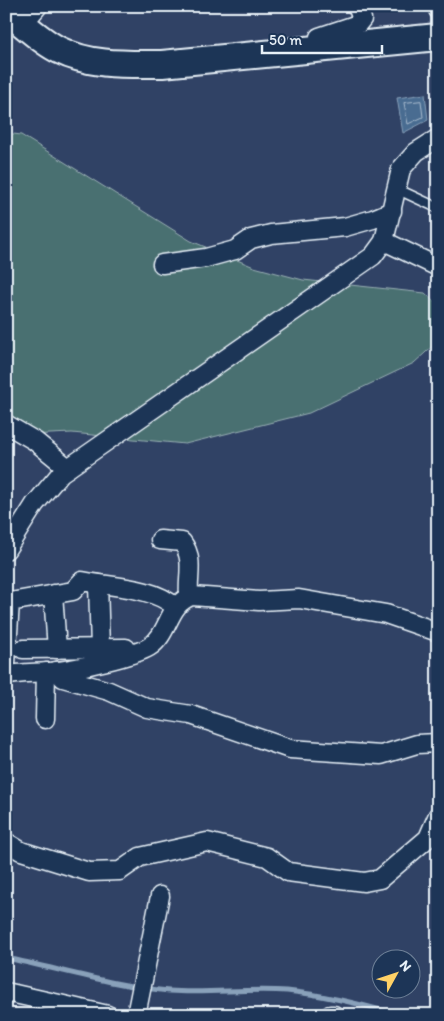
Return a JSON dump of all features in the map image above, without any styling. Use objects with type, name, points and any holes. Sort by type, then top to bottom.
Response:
[{"type":"street","points":[[320,49],[319,36],[358,24],[362,19],[357,6]]},
{"type":"street","points":[[437,6],[438,10]]},
{"type":"street","points":[[23,13],[58,50],[86,61],[162,64],[438,37]]},
{"type":"street","points":[[6,550],[35,504],[51,483],[68,468],[373,256],[384,241],[401,170],[416,152],[438,138]]},
{"type":"street","points":[[162,264],[206,258],[235,250],[251,239],[271,234],[345,227],[392,211]]},
{"type":"street","points":[[384,241],[438,267]]},
{"type":"street","points":[[6,424],[35,441],[68,468]]},
{"type":"street","points":[[160,540],[182,542],[185,546],[191,562],[189,596]]},
{"type":"street","points":[[6,664],[10,602],[73,591],[82,582],[156,595],[168,600],[175,607]]},
{"type":"street","points":[[98,584],[100,648]]},
{"type":"street","points":[[53,594],[56,649]]},
{"type":"street","points":[[6,676],[52,672],[149,647],[160,638],[175,607],[189,596],[259,601],[299,599],[386,614],[438,632]]},
{"type":"street","points":[[23,649],[131,648],[134,652]]},
{"type":"street","points":[[45,719],[52,672]]},
{"type":"street","points":[[52,672],[63,678],[109,691],[147,708],[191,715],[290,749],[381,755],[417,744],[438,743]]},
{"type":"street","points":[[8,848],[89,872],[120,871],[140,857],[207,842],[267,857],[288,872],[364,882],[380,879],[428,838],[438,815]]},
{"type":"street","points":[[136,1015],[160,896]]},
{"type":"street","points":[[6,992],[108,1015]]},
{"type":"lane","points":[[397,189],[438,208]]},
{"type":"green space","points":[[6,133],[21,135],[191,241],[254,267],[303,280],[425,293],[438,305],[437,342],[414,363],[309,413],[185,444],[72,433],[6,436]]},
{"type":"water","points":[[425,94],[428,120],[403,133],[397,98]]},
{"type":"waterway","points":[[6,958],[148,989],[184,992],[287,991],[343,1000],[398,1015]]}]
